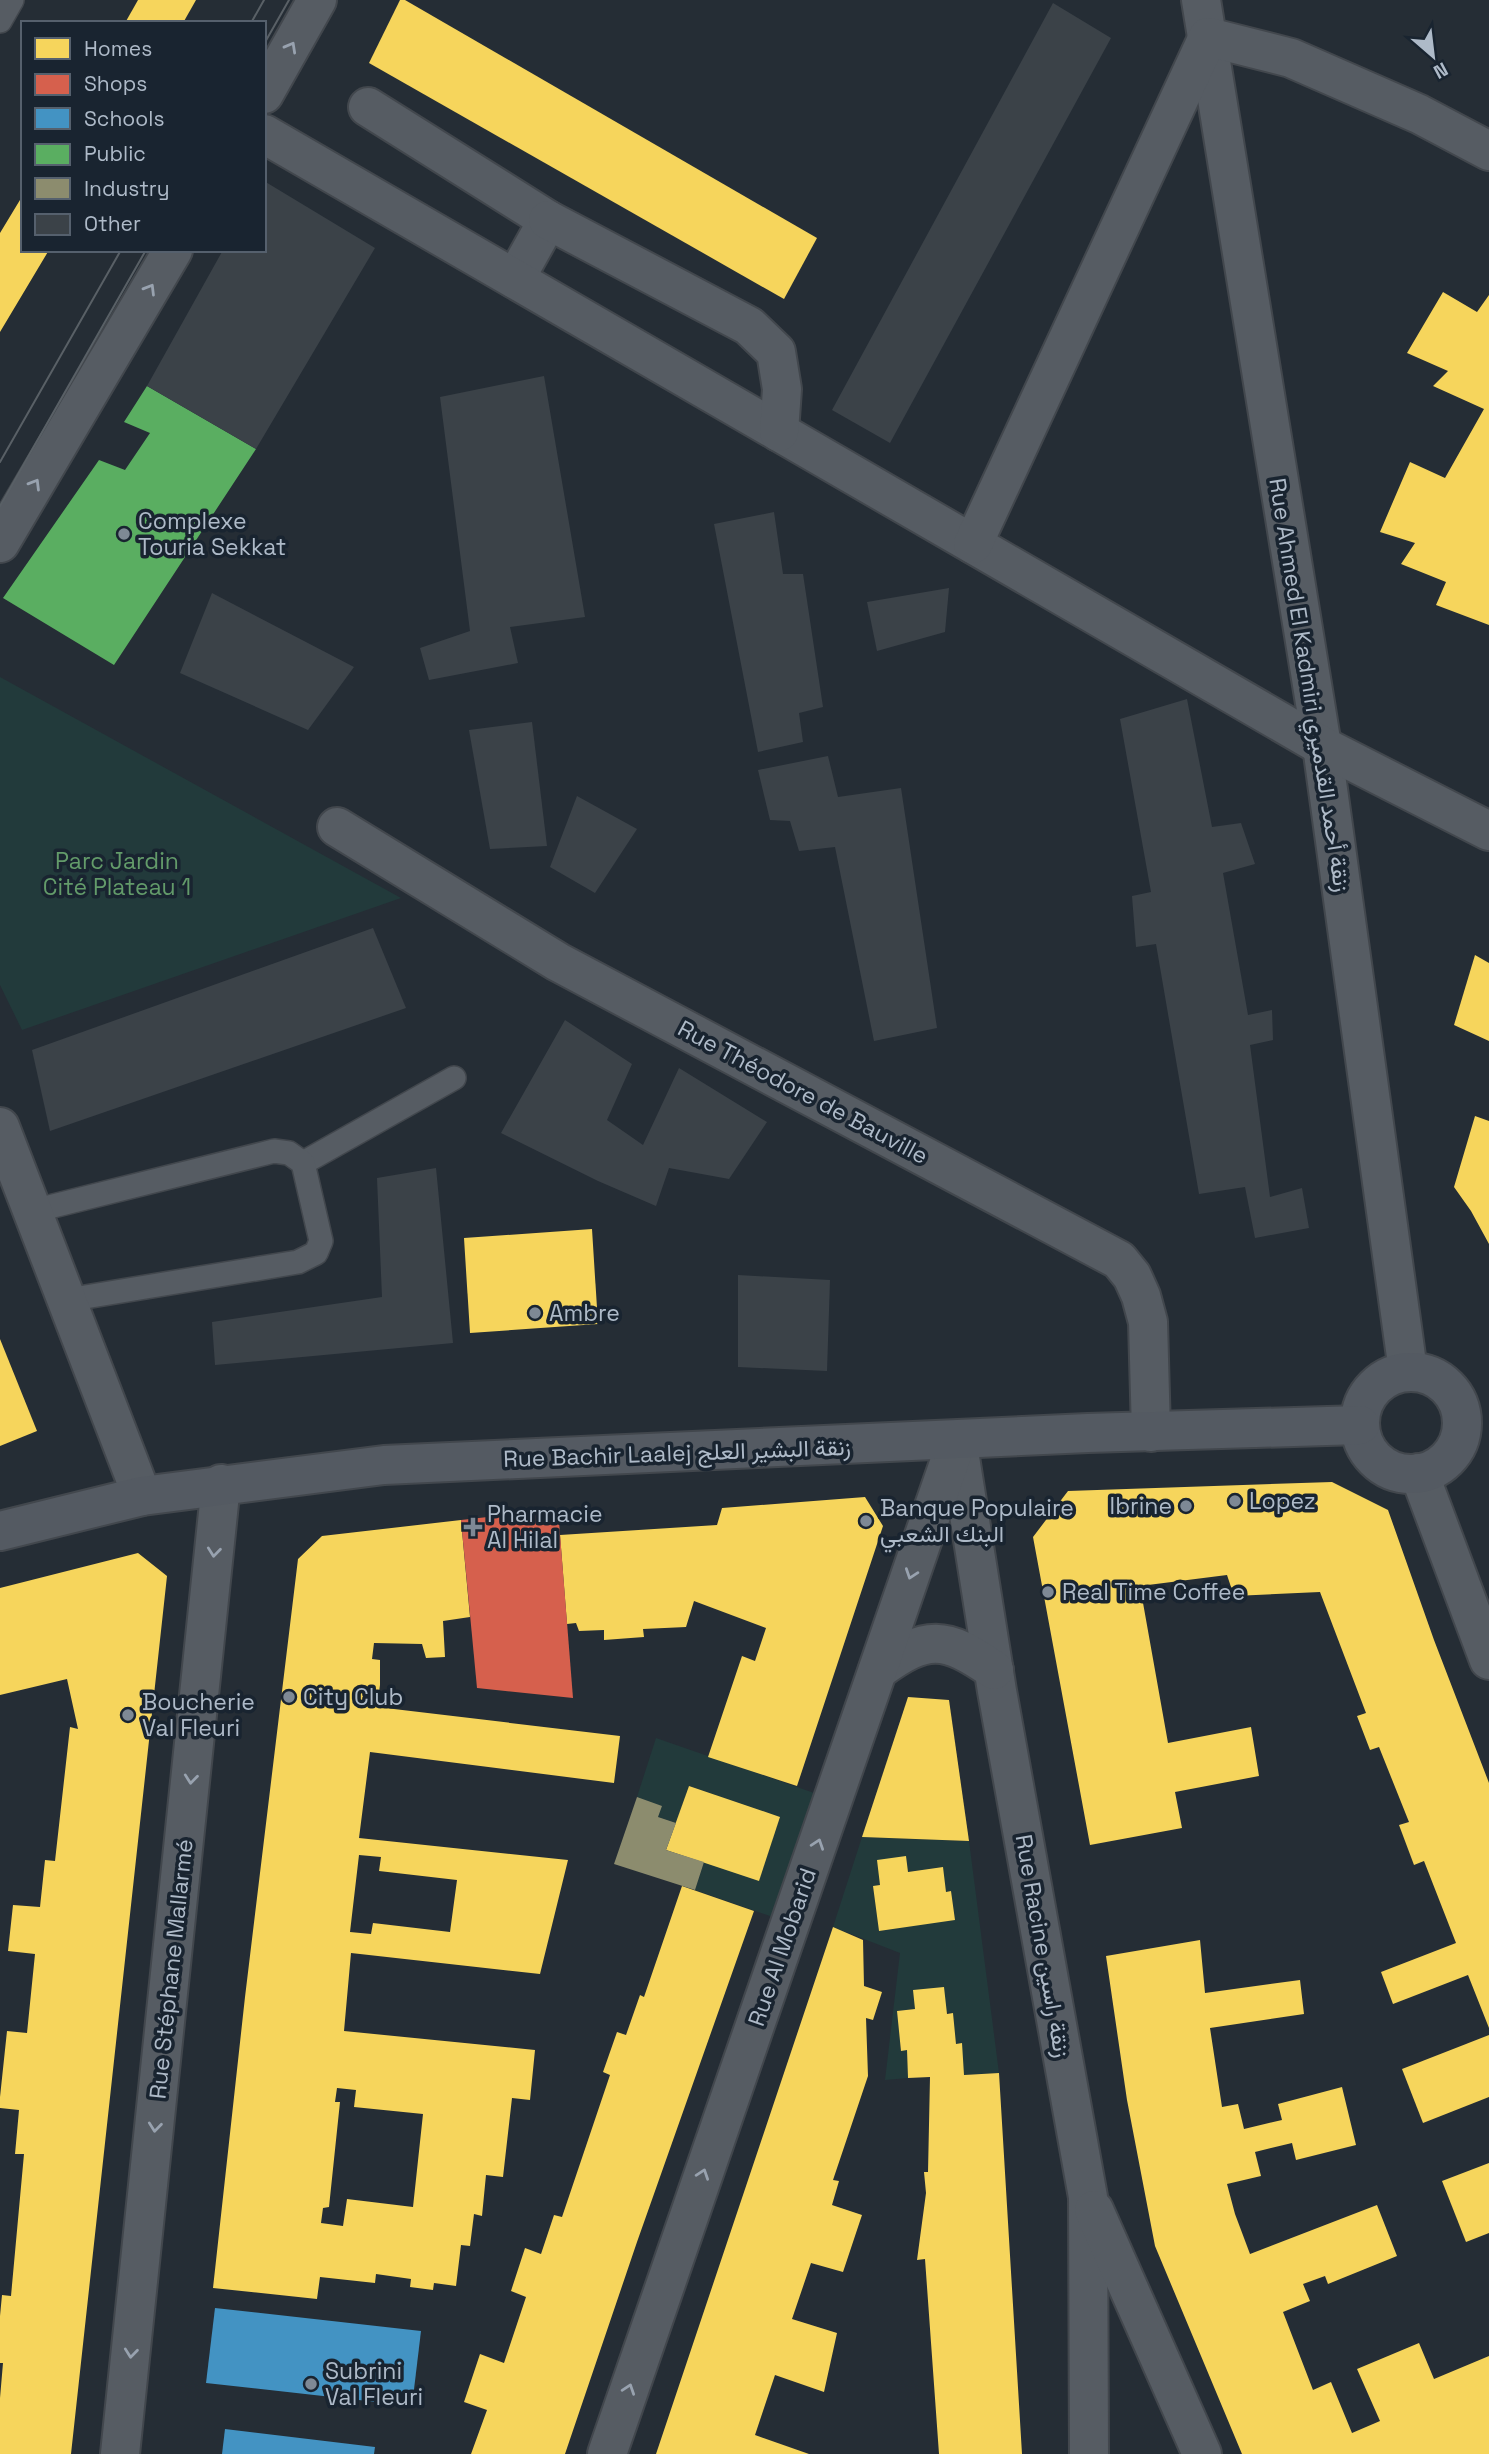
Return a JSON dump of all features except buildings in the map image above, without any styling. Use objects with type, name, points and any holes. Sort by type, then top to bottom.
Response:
[{"type":"street","points":[[266,90],[317,0]]},
{"type":"street","name":"Rue Ahmed El Kadmiri زنقة أحمد القدميري","points":[[1201,0],[1322,746],[1408,1371]]},
{"type":"street","points":[[973,544],[1208,37],[1291,58],[1419,114],[1489,151]]},
{"type":"street","points":[[368,107],[548,220],[749,326],[776,352],[782,389],[779,432]]},
{"type":"street","points":[[266,135],[1322,746],[1489,831]]},
{"type":"street","points":[[515,279],[548,220]]},
{"type":"street","points":[[0,543],[172,252]]},
{"type":"street","name":"Rue Théodore de Bauville","points":[[337,827],[558,962],[1119,1260],[1132,1276],[1142,1296],[1149,1322],[1151,1432]]},
{"type":"street","points":[[0,1127],[142,1496]]},
{"type":"street","points":[[1408,1371],[1424,1372],[1438,1379],[1450,1389],[1476,1422],[1447,1460],[1433,1469],[1419,1473],[1402,1473],[1385,1467],[1372,1456],[1364,1442],[1360,1425],[1362,1409],[1374,1389],[1393,1375],[1408,1371]]},
{"type":"street","name":"Rue Bachir Laalej زنقة البشير العلج","points":[[0,1531],[142,1496],[384,1465],[1360,1425]]},
{"type":"street","name":"Rue Al Mobarid","points":[[607,2454],[957,1440]]},
{"type":"street","name":"Rue Racine زنقة راسين","points":[[957,1440],[994,1670],[1088,2197],[1089,2454]]},
{"type":"street","points":[[1419,1473],[1489,1660]]},
{"type":"street","name":"Rue Stéphane Mallarmé","points":[[120,2454],[222,1485]]},
{"type":"street","points":[[878,1670],[909,1649],[944,1643],[963,1649],[994,1670]]},
{"type":"street","points":[[1088,2197],[1202,2454]]},
{"type":"lane","points":[[0,21],[12,0]]},
{"type":"lane","points":[[303,1163],[454,1078]]},
{"type":"lane","points":[[33,1211],[274,1152],[289,1153],[303,1163],[321,1241],[316,1253],[298,1262],[67,1300]]},
{"type":"green space","name":"Parc Jardin Cité Plateau 1","points":[[0,677],[401,898],[22,1030],[0,985]]},
{"type":"green space","points":[[656,1738],[817,1794],[773,1917],[695,1890],[704,1862],[759,1880],[780,1817],[689,1786],[676,1823],[658,1817],[661,1806],[637,1797]]},
{"type":"green space","points":[[862,1837],[969,1841],[999,2073],[964,2075],[961,2043],[956,2044],[953,2013],[915,2009],[897,2011],[901,2050],[907,2050],[908,2078],[885,2080],[900,1953],[833,1927]],"holes":[[[906,1856],[908,1872],[942,1867],[946,1892],[951,1891],[955,1919],[879,1931],[873,1887],[880,1885]]]},
{"type":"tram line","points":[[252,21],[264,0]]},
{"type":"tram line","points":[[266,40],[289,0]]},
{"type":"tram line","points":[[0,462],[120,252]]},
{"type":"tram line","points":[[0,506],[145,252]]},
{"type":"place","name":"Complexe Touria Sekkat","points":[[124,534]]},
{"type":"place","name":"Ambre","points":[[535,1313]]},
{"type":"place","name":"Lopez","points":[[1235,1501]]},
{"type":"place","name":"Ibrine","points":[[1186,1506]]},
{"type":"place","name":"Banque Populaire البنك الشعبي","points":[[866,1521]]},
{"type":"place","name":"Pharmacie Al Hilal","points":[[473,1527]]},
{"type":"place","name":"Real Time Coffee","points":[[1048,1592]]},
{"type":"place","name":"City Club","points":[[289,1697]]},
{"type":"place","name":"Boucherie Val Fleuri","points":[[128,1715]]},
{"type":"place","name":"Subrini Val Fleuri","points":[[311,2384]]}]
